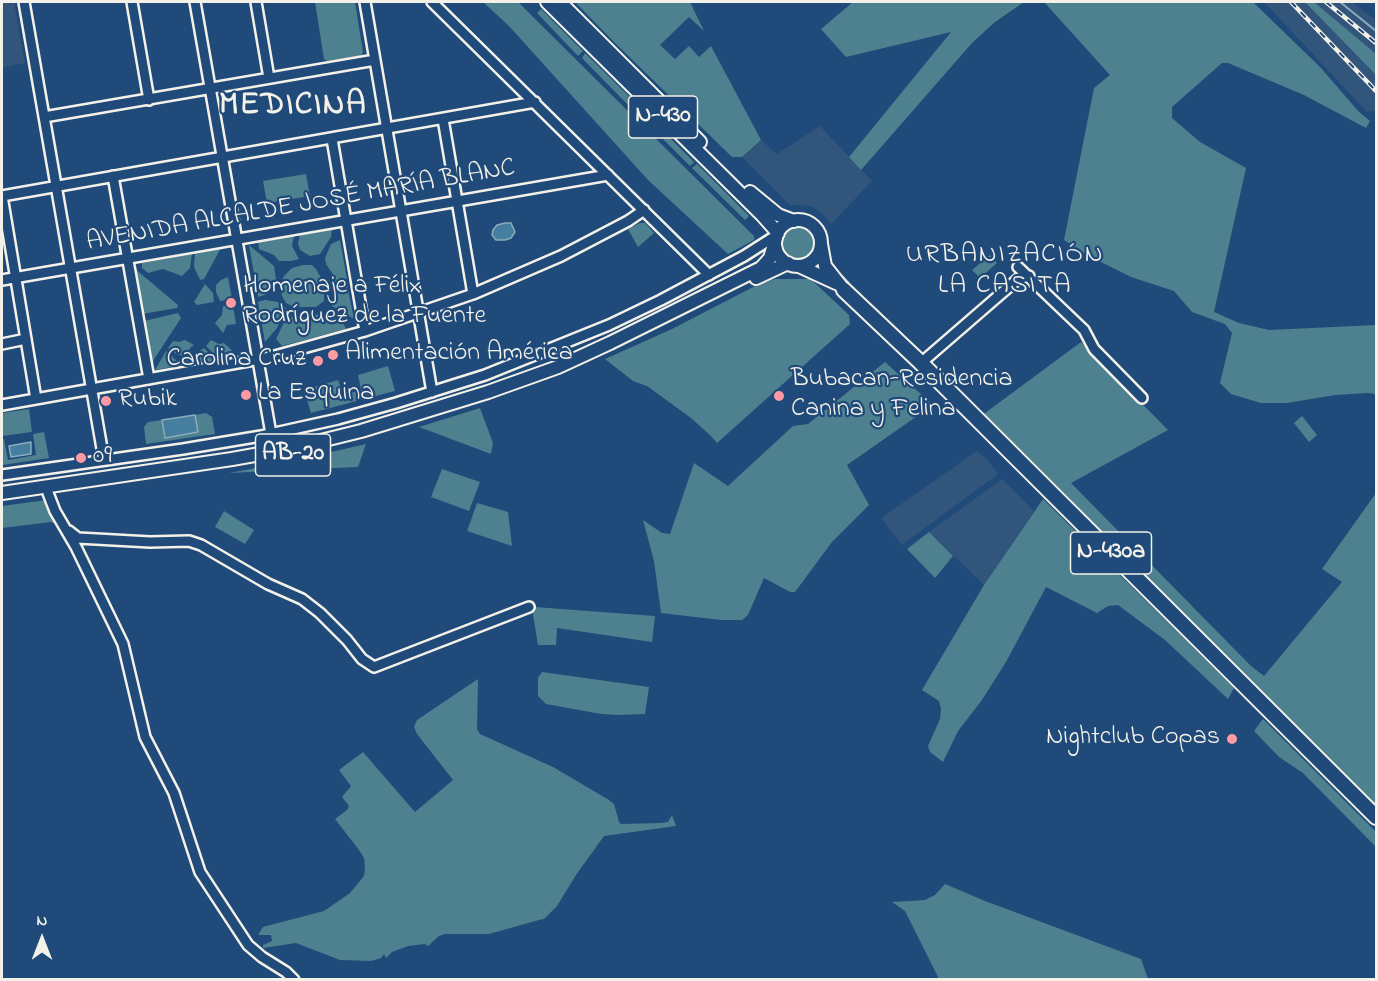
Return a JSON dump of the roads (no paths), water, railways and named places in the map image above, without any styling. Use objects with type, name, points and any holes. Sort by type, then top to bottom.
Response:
[{"type":"highway","name":"N-430a","points":[[844,290],[921,363],[1377,817]]},
{"type":"main road","name":"N-430","points":[[547,2],[762,215],[777,235]]},
{"type":"main road","name":"N-430","points":[[560,2],[753,195],[778,215],[794,221]]},
{"type":"main road","points":[[800,220],[811,224],[819,233],[825,266],[844,290],[836,283],[794,264],[778,253],[777,235],[782,227],[800,220]]},
{"type":"main road","name":"AB-20","points":[[2,493],[266,453],[423,414],[558,367],[687,306],[761,268],[770,258],[777,235]]},
{"type":"main road","points":[[794,264],[813,260],[820,247],[820,239]]},
{"type":"main road","name":"AB-20","points":[[2,499],[229,467],[340,444],[435,418],[574,367],[674,321],[760,276],[794,264]]},
{"type":"street","points":[[24,2],[104,460]]},
{"type":"street","points":[[132,2],[149,100]]},
{"type":"street","points":[[195,2],[271,434]]},
{"type":"street","points":[[256,2],[269,78]]},
{"type":"street","points":[[365,2],[432,392]]},
{"type":"street","points":[[432,2],[709,275]]},
{"type":"street","points":[[44,117],[375,60]]},
{"type":"street","points":[[36,399],[2,196],[535,102]]},
{"type":"street","points":[[443,119],[473,294]]},
{"type":"street","points":[[332,139],[365,331]]},
{"type":"street","name":"AVENIDA ALCALDE JOSÉ MARÍA BLANC","points":[[2,280],[608,175]]},
{"type":"street","points":[[114,176],[149,379]]},
{"type":"street","points":[[2,405],[257,360],[365,331],[473,294],[561,256],[628,221],[644,210]]},
{"type":"street","points":[[2,475],[271,434],[338,419],[432,392],[485,375],[609,325],[709,275],[766,244],[777,235]]},
{"type":"street","points":[[1018,267],[1084,330],[1094,349],[1142,398]]},
{"type":"street","points":[[921,363],[1018,279],[1029,276]]},
{"type":"street","points":[[2,344],[26,339]]},
{"type":"street","points":[[48,493],[123,644],[145,737],[174,793],[200,872],[248,945],[294,980]]},
{"type":"street","points":[[66,529],[78,538],[150,542],[189,541],[201,545],[268,584],[302,599],[320,613],[362,659],[374,667],[530,607]]},
{"type":"waterway","points":[[1340,2],[1376,31]]},
{"type":"waterway","points":[[840,274],[849,283]]},
{"type":"waterway","points":[[853,288],[866,301]]},
{"type":"waterway","points":[[873,307],[883,317]]},
{"type":"waterway","points":[[892,325],[908,342]]},
{"type":"waterway","points":[[1078,509],[1105,537]]},
{"type":"waterway","points":[[1201,633],[1249,681]]},
{"type":"waterway","points":[[1276,708],[1311,742]]},
{"type":"waterway","points":[[1316,747],[1366,796]]},
{"type":"waterway","points":[[1371,802],[1376,804]]},
{"type":"railway","points":[[1291,2],[1376,91]]},
{"type":"railway","points":[[1326,2],[1376,43]]},
{"type":"place","name":"Homenaje a Félix Rodríguez de la Fuente","points":[[231,303]]},
{"type":"place","name":"Alimentación América","points":[[333,355]]},
{"type":"place","name":"Carolina Cruz","points":[[318,361]]},
{"type":"place","name":"La Esquina","points":[[246,395]]},
{"type":"place","name":"Bubacan-Residencia Canina y Felina","points":[[779,396]]},
{"type":"place","name":"Rubik","points":[[106,401]]},
{"type":"place","name":"09","points":[[81,458]]},
{"type":"place","name":"Nightclub Copas","points":[[1232,739]]},
{"type":"district","name":"MEDICINA","points":[[293,108]]},
{"type":"district","name":"URBANIZACIÓN LA CASITA","points":[[1005,272]]}]
